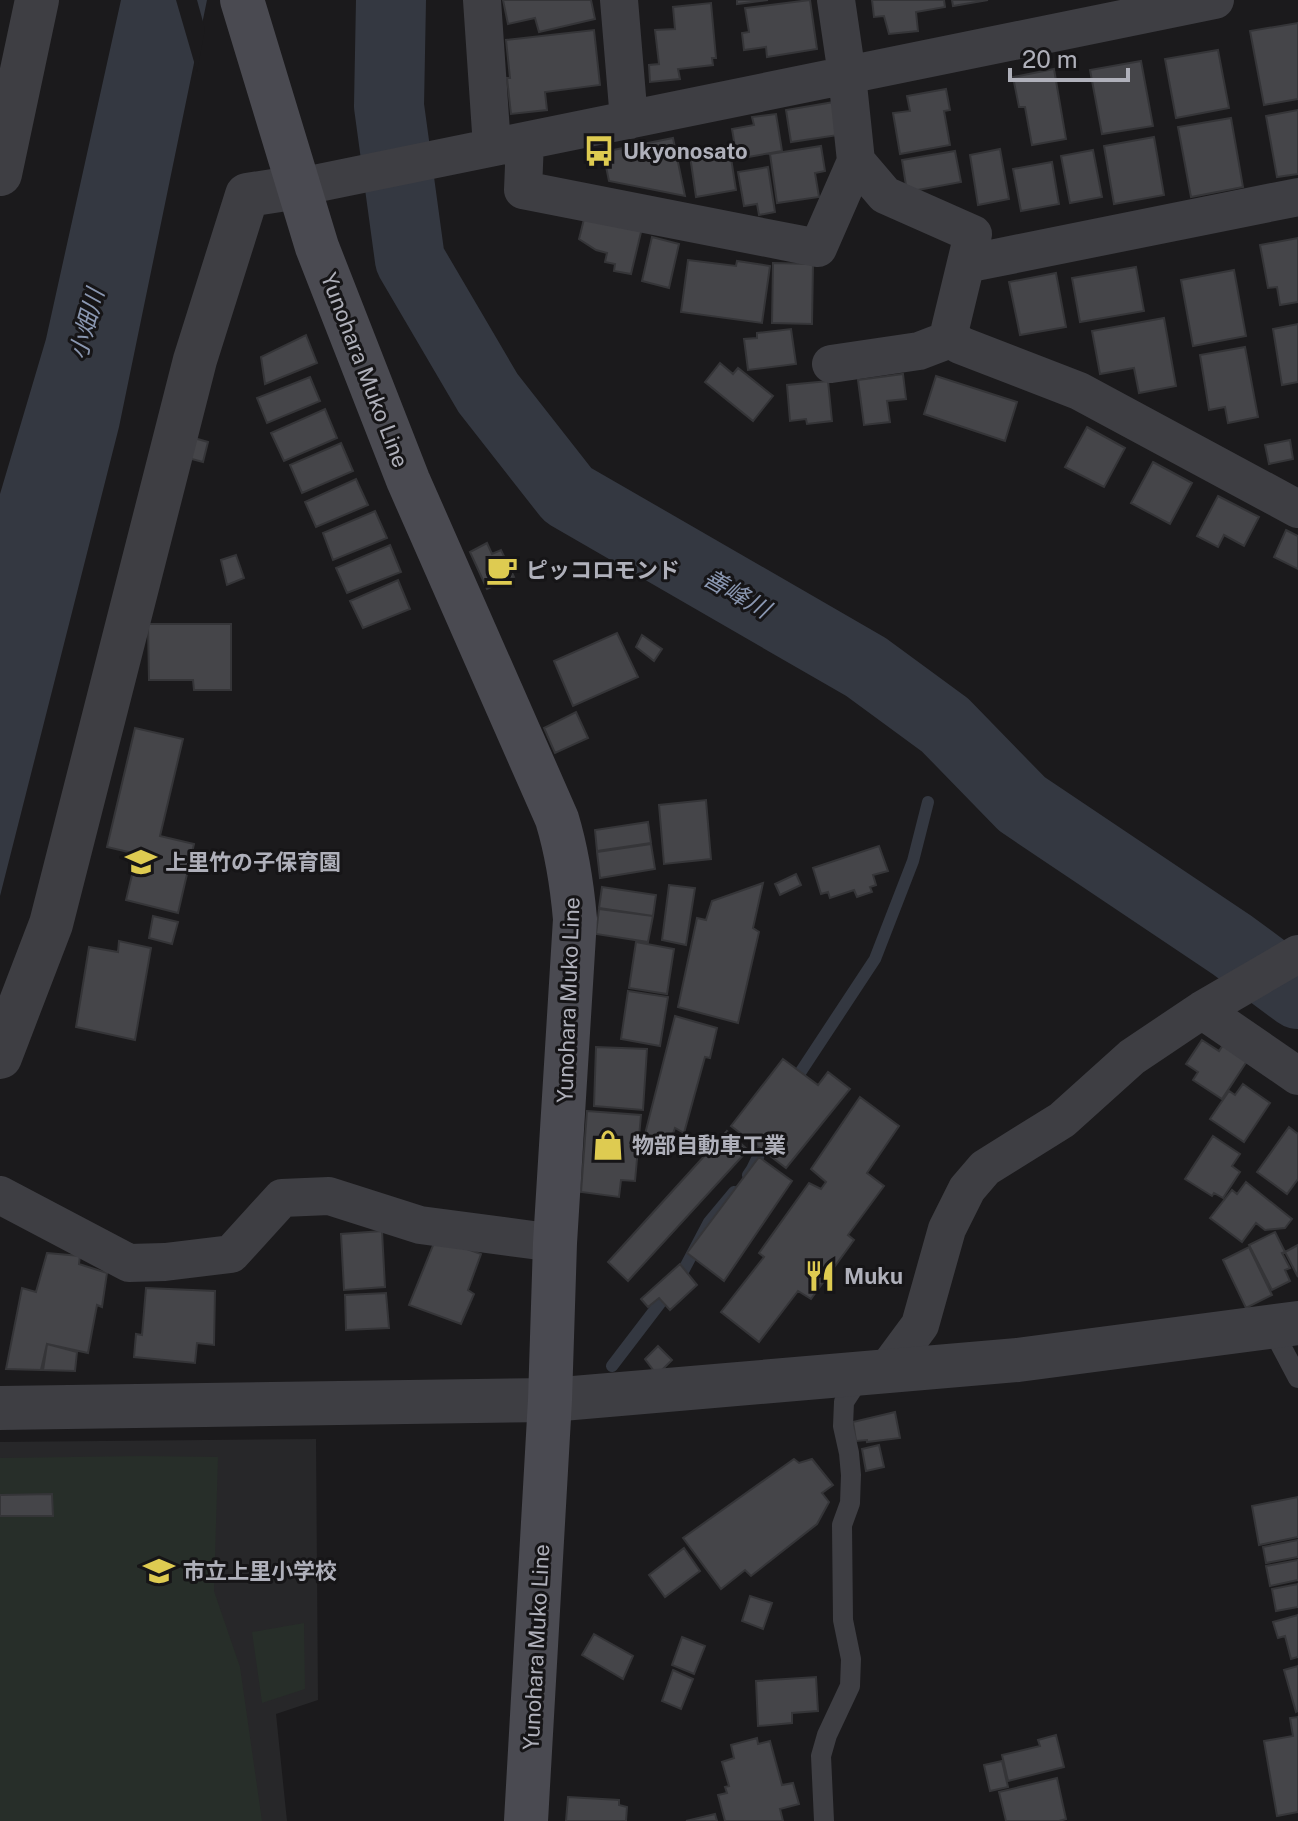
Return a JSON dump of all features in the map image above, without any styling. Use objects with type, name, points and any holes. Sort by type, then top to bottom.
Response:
[{"type":"main road","name":"Yunohara Muko Line","points":[[242,0],[330,282],[408,480],[557,819],[571,877],[575,919],[526,1821]]},
{"type":"street","points":[[0,174],[37,0]]},
{"type":"street","points":[[482,0],[507,144],[523,190],[818,248],[856,161],[836,0]]},
{"type":"street","points":[[619,0],[629,120]]},
{"type":"street","points":[[0,1057],[51,924],[195,360],[247,195],[299,187],[1215,0]]},
{"type":"street","points":[[856,161],[885,195],[973,234],[950,329],[960,345],[1079,391],[1298,509]]},
{"type":"street","points":[[966,264],[1298,197]]},
{"type":"street","points":[[831,364],[908,354],[953,338]]},
{"type":"street","points":[[875,1372],[920,1325],[947,1229],[967,1189],[985,1168],[1062,1120],[1132,1057],[1202,1010],[1298,954]]},
{"type":"street","points":[[1202,1010],[1298,1076]]},
{"type":"street","points":[[0,1195],[129,1263],[231,1254],[282,1198],[329,1196],[420,1225],[555,1243]]},
{"type":"street","points":[[0,1408],[550,1400],[1018,1360],[1284,1325]]},
{"type":"lane","points":[[1284,1325],[1298,1378]]},
{"type":"lane","points":[[824,1821],[821,1756],[827,1735],[850,1686],[851,1659],[843,1620],[842,1525],[850,1503],[851,1475],[843,1426],[844,1402],[875,1372]]},
{"type":"shaded area","name":"市立上里小学校","points":[[316,1439],[318,1700],[276,1714],[287,1821],[0,1821],[0,1442]]},
{"type":"shaded area","name":"市立上里小学校","points":[[218,1457],[214,1591],[240,1667],[262,1821],[0,1821],[0,1458]]},
{"type":"shaded area","points":[[304,1623],[305,1689],[262,1703],[252,1632]]},
{"type":"water","name":"小畑川","points":[[121,0],[207,0],[119,427],[0,896],[0,494],[46,339]]},
{"type":"pier","points":[[176,0],[197,0],[205,29],[197,72]]},
{"type":"building","points":[[503,0],[591,0],[595,19],[539,32],[535,18],[508,24]]},
{"type":"building","points":[[737,0],[768,0],[737,4]]},
{"type":"building","points":[[810,0],[817,49],[767,57],[766,47],[744,50],[742,33],[749,32],[745,8]]},
{"type":"building","points":[[872,0],[944,0],[945,7],[916,12],[918,31],[889,34],[884,16],[874,17]]},
{"type":"building","points":[[952,0],[988,0],[953,6]]},
{"type":"building","points":[[711,3],[716,58],[712,58],[713,65],[678,69],[680,79],[650,82],[649,65],[659,64],[655,30],[675,29],[673,7]]},
{"type":"building","points":[[1298,23],[1298,99],[1264,105],[1250,31]]},
{"type":"building","points":[[594,30],[600,85],[545,92],[547,110],[511,114],[506,40]]},
{"type":"building","points":[[1218,50],[1229,108],[1176,118],[1165,59]]},
{"type":"building","points":[[1141,61],[1153,126],[1102,134],[1090,70]]},
{"type":"building","points":[[1054,69],[1066,139],[1032,145],[1025,107],[1019,107],[1013,77]]},
{"type":"building","points":[[946,89],[950,110],[944,111],[950,145],[900,154],[893,113],[910,111],[907,96]]},
{"type":"building","points":[[840,101],[845,134],[791,142],[786,110]]},
{"type":"building","points":[[1298,110],[1298,174],[1277,177],[1266,116]]},
{"type":"building","points":[[776,114],[782,151],[737,159],[732,129],[754,125],[752,117]]},
{"type":"building","points":[[1231,118],[1243,187],[1191,197],[1178,127]]},
{"type":"building","points":[[1154,137],[1164,195],[1114,204],[1104,146]]},
{"type":"building","points":[[673,138],[685,196],[609,181],[603,152]]},
{"type":"building","points":[[729,145],[736,190],[696,197],[690,156],[701,155],[699,149]]},
{"type":"building","points":[[821,146],[825,171],[815,173],[819,197],[777,203],[770,154]]},
{"type":"building","points":[[1000,149],[1009,199],[978,205],[970,155]]},
{"type":"building","points":[[1093,150],[1102,197],[1070,203],[1061,156]]},
{"type":"building","points":[[955,151],[961,182],[907,192],[902,160]]},
{"type":"building","points":[[1052,162],[1059,204],[1021,211],[1013,169]]},
{"type":"building","points":[[768,167],[775,212],[759,215],[757,204],[744,206],[738,172]]},
{"type":"building","points":[[585,215],[642,228],[631,274],[614,271],[615,264],[605,262],[607,253],[579,239]]},
{"type":"building","points":[[652,237],[679,244],[669,288],[642,281]]},
{"type":"building","points":[[1298,238],[1298,302],[1280,305],[1277,287],[1268,288],[1260,245]]},
{"type":"building","points":[[688,260],[736,266],[737,261],[770,266],[762,323],[681,312]]},
{"type":"building","points":[[773,263],[813,264],[812,324],[772,323]]},
{"type":"building","points":[[1136,267],[1144,311],[1080,322],[1072,278]]},
{"type":"building","points":[[1234,270],[1246,336],[1193,346],[1181,280]]},
{"type":"building","points":[[1056,273],[1066,327],[1020,335],[1009,282]]},
{"type":"building","points":[[1164,318],[1176,386],[1139,393],[1134,368],[1100,374],[1092,331]]},
{"type":"building","points":[[1298,324],[1298,382],[1282,385],[1273,329]]},
{"type":"building","points":[[791,329],[796,364],[748,370],[744,339],[757,338],[757,333]]},
{"type":"building","points":[[306,335],[317,363],[265,384],[261,357]]},
{"type":"building","points":[[1245,347],[1258,417],[1228,423],[1225,407],[1209,410],[1200,355]]},
{"type":"building","points":[[720,363],[733,374],[738,368],[773,396],[753,421],[705,382]]},
{"type":"building","points":[[903,374],[906,399],[887,401],[890,422],[864,425],[858,380]]},
{"type":"building","points":[[936,376],[1017,402],[1005,441],[924,414]]},
{"type":"building","points":[[310,377],[320,401],[267,423],[257,398]]},
{"type":"building","points":[[828,381],[832,421],[807,424],[806,419],[790,421],[787,385]]},
{"type":"building","points":[[325,409],[337,438],[284,461],[271,433]]},
{"type":"building","points":[[1087,427],[1125,448],[1104,487],[1065,467]]},
{"type":"building","points":[[194,438],[208,442],[203,462],[188,458]]},
{"type":"building","points":[[1290,440],[1293,459],[1269,464],[1265,445]]},
{"type":"building","points":[[341,443],[353,471],[302,493],[290,465]]},
{"type":"building","points":[[1153,462],[1192,483],[1170,524],[1131,503]]},
{"type":"building","points":[[356,479],[368,505],[316,527],[305,502]]},
{"type":"building","points":[[1218,496],[1259,517],[1244,546],[1224,535],[1218,547],[1197,536]]},
{"type":"building","points":[[375,511],[387,538],[333,560],[323,533]]},
{"type":"building","points":[[1286,530],[1298,536],[1298,569],[1274,557]]},
{"type":"building","points":[[487,543],[492,554],[501,550],[514,577],[487,589],[470,552]]},
{"type":"building","points":[[390,545],[401,572],[347,593],[336,568]]},
{"type":"building","points":[[236,555],[244,578],[227,585],[221,560]]},
{"type":"building","points":[[398,580],[410,609],[363,628],[350,601]]},
{"type":"building","points":[[148,624],[231,624],[231,690],[194,690],[193,680],[149,680]]},
{"type":"building","points":[[617,633],[638,677],[573,706],[554,661]]},
{"type":"building","points":[[642,635],[662,649],[654,661],[636,647]]},
{"type":"building","points":[[576,712],[588,738],[555,753],[544,728]]},
{"type":"building","points":[[135,728],[183,739],[160,836],[194,844],[178,913],[126,900],[137,854],[107,847]]},
{"type":"building","points":[[706,800],[711,859],[664,864],[659,805]]},
{"type":"building","points":[[648,822],[651,843],[597,851],[595,830]]},
{"type":"building","points":[[651,844],[655,869],[600,878],[597,852]]},
{"type":"building","points":[[879,846],[888,871],[873,875],[876,885],[870,887],[872,892],[857,897],[854,890],[830,898],[828,892],[821,894],[813,868]]},
{"type":"building","points":[[796,874],[801,885],[780,895],[775,884]]},
{"type":"building","points":[[763,883],[753,928],[759,932],[738,1023],[678,1007],[697,918],[706,920],[712,901]]},
{"type":"building","points":[[669,885],[695,888],[686,945],[662,940]]},
{"type":"building","points":[[602,887],[656,895],[653,916],[599,908]]},
{"type":"building","points":[[599,909],[653,916],[648,942],[596,934]]},
{"type":"building","points":[[153,916],[178,922],[172,944],[149,938]]},
{"type":"building","points":[[119,941],[151,948],[135,1040],[76,1027],[89,947],[118,952]]},
{"type":"building","points":[[636,942],[674,949],[667,994],[629,988]]},
{"type":"building","points":[[628,991],[668,997],[660,1046],[621,1039]]},
{"type":"building","points":[[675,1016],[717,1028],[710,1058],[705,1057],[684,1133],[675,1128],[670,1142],[645,1134]]},
{"type":"building","points":[[1202,1040],[1219,1051],[1225,1042],[1249,1058],[1222,1099],[1193,1080],[1198,1072],[1186,1064]]},
{"type":"building","points":[[596,1047],[647,1049],[643,1110],[594,1106]]},
{"type":"building","points":[[783,1059],[818,1085],[828,1072],[850,1089],[786,1168],[731,1126]]},
{"type":"building","points":[[1243,1084],[1270,1103],[1244,1142],[1210,1119],[1229,1091],[1235,1095]]},
{"type":"building","points":[[860,1097],[899,1126],[867,1173],[884,1186],[848,1235],[854,1240],[811,1299],[798,1291],[759,1342],[721,1312],[764,1257],[759,1253],[809,1183],[821,1189],[826,1182],[811,1169]]},
{"type":"building","points":[[587,1111],[641,1115],[635,1181],[621,1180],[619,1197],[581,1192]]},
{"type":"building","points":[[1289,1127],[1298,1134],[1298,1179],[1287,1194],[1257,1172]]},
{"type":"building","points":[[727,1131],[748,1150],[628,1281],[608,1262]]},
{"type":"building","points":[[1213,1136],[1240,1154],[1232,1166],[1240,1172],[1223,1198],[1214,1193],[1212,1196],[1185,1179]]},
{"type":"building","points":[[759,1157],[792,1181],[724,1281],[687,1253]]},
{"type":"building","points":[[1246,1182],[1292,1219],[1285,1228],[1265,1230],[1256,1223],[1242,1242],[1210,1218],[1232,1190],[1237,1194]]},
{"type":"building","points":[[382,1231],[385,1287],[344,1290],[341,1234]]},
{"type":"building","points":[[1275,1232],[1290,1268],[1285,1270],[1290,1281],[1272,1290],[1249,1245]]},
{"type":"building","points":[[436,1238],[481,1254],[468,1290],[474,1294],[461,1324],[409,1305]]},
{"type":"building","points":[[1298,1245],[1298,1277],[1285,1252]]},
{"type":"building","points":[[1249,1247],[1272,1295],[1246,1308],[1223,1260]]},
{"type":"building","points":[[47,1253],[80,1256],[79,1264],[107,1273],[102,1307],[97,1305],[88,1353],[47,1344],[41,1370],[6,1369],[22,1288],[36,1292]]},
{"type":"building","points":[[680,1264],[697,1285],[670,1310],[659,1298],[648,1307],[641,1299]]},
{"type":"building","points":[[146,1288],[215,1291],[214,1345],[197,1343],[195,1363],[134,1357],[136,1334],[142,1335]]},
{"type":"building","points":[[386,1293],[389,1328],[346,1330],[345,1295]]},
{"type":"building","points":[[47,1344],[77,1352],[75,1371],[43,1370]]},
{"type":"building","points":[[658,1346],[672,1360],[657,1375],[645,1359]]},
{"type":"building","points":[[895,1412],[900,1438],[856,1441],[853,1422]]},
{"type":"building","points":[[879,1445],[884,1467],[866,1471],[862,1449]]},
{"type":"building","points":[[794,1459],[799,1463],[812,1459],[833,1485],[822,1493],[829,1502],[817,1524],[751,1576],[745,1570],[721,1589],[683,1538]]},
{"type":"building","points":[[52,1494],[53,1516],[0,1516],[0,1495]]},
{"type":"building","points":[[1298,1497],[1298,1537],[1259,1545],[1252,1506]]},
{"type":"building","points":[[1298,1540],[1298,1557],[1266,1563],[1263,1547]]},
{"type":"building","points":[[684,1548],[700,1571],[665,1597],[649,1575]]},
{"type":"building","points":[[1298,1560],[1298,1580],[1270,1586],[1266,1566]]},
{"type":"building","points":[[1298,1584],[1298,1607],[1276,1611],[1272,1589]]},
{"type":"building","points":[[750,1596],[772,1603],[763,1629],[742,1621]]},
{"type":"building","points":[[1298,1615],[1298,1657],[1291,1659],[1285,1636],[1278,1638],[1273,1622]]},
{"type":"building","points":[[594,1634],[633,1656],[623,1679],[582,1655]]},
{"type":"building","points":[[682,1637],[705,1646],[694,1674],[672,1665]]},
{"type":"building","points":[[1298,1666],[1298,1711],[1296,1712],[1284,1670]]},
{"type":"building","points":[[673,1670],[693,1679],[681,1709],[662,1701]]},
{"type":"building","points":[[816,1677],[818,1711],[792,1713],[792,1723],[758,1726],[756,1681]]},
{"type":"building","points":[[1298,1717],[1298,1812],[1277,1816],[1264,1741],[1293,1736],[1290,1718]]},
{"type":"building","points":[[1056,1735],[1064,1767],[1008,1781],[1002,1755],[1040,1746],[1038,1740]]},
{"type":"building","points":[[757,1738],[758,1744],[770,1741],[782,1785],[793,1783],[799,1804],[780,1809],[783,1821],[725,1821],[718,1795],[727,1793],[725,1787],[729,1786],[722,1762],[734,1758],[731,1745]]},
{"type":"building","points":[[1002,1761],[1008,1787],[990,1791],[984,1765]]},
{"type":"building","points":[[1057,1778],[1066,1819],[1006,1821],[999,1792]]},
{"type":"building","points":[[568,1797],[619,1800],[619,1805],[627,1807],[626,1821],[566,1821]]},
{"type":"building","points":[[715,1814],[717,1821],[686,1821]]},
{"type":"waterway","name":"善峰川","points":[[391,0],[389,106],[410,260],[488,393],[568,495],[866,667],[945,725],[1022,804],[1232,945],[1298,994]]},
{"type":"waterway","points":[[792,1085],[875,959],[913,861],[928,802]]},
{"type":"waterway","points":[[748,1175],[769,1134]]},
{"type":"waterway","points":[[612,1366],[680,1277],[709,1222],[734,1192]]},
{"type":"place","name":"Ukyonosato","points":[[599,151]]},
{"type":"place","name":"ピッコロモンド","points":[[502,570]]},
{"type":"place","name":"上里竹の子保育園","points":[[141,862]]},
{"type":"place","name":"物部自動車工業","points":[[608,1145]]},
{"type":"place","name":"Muku","points":[[820,1276]]},
{"type":"place","name":"市立上里小学校","points":[[159,1571]]}]
